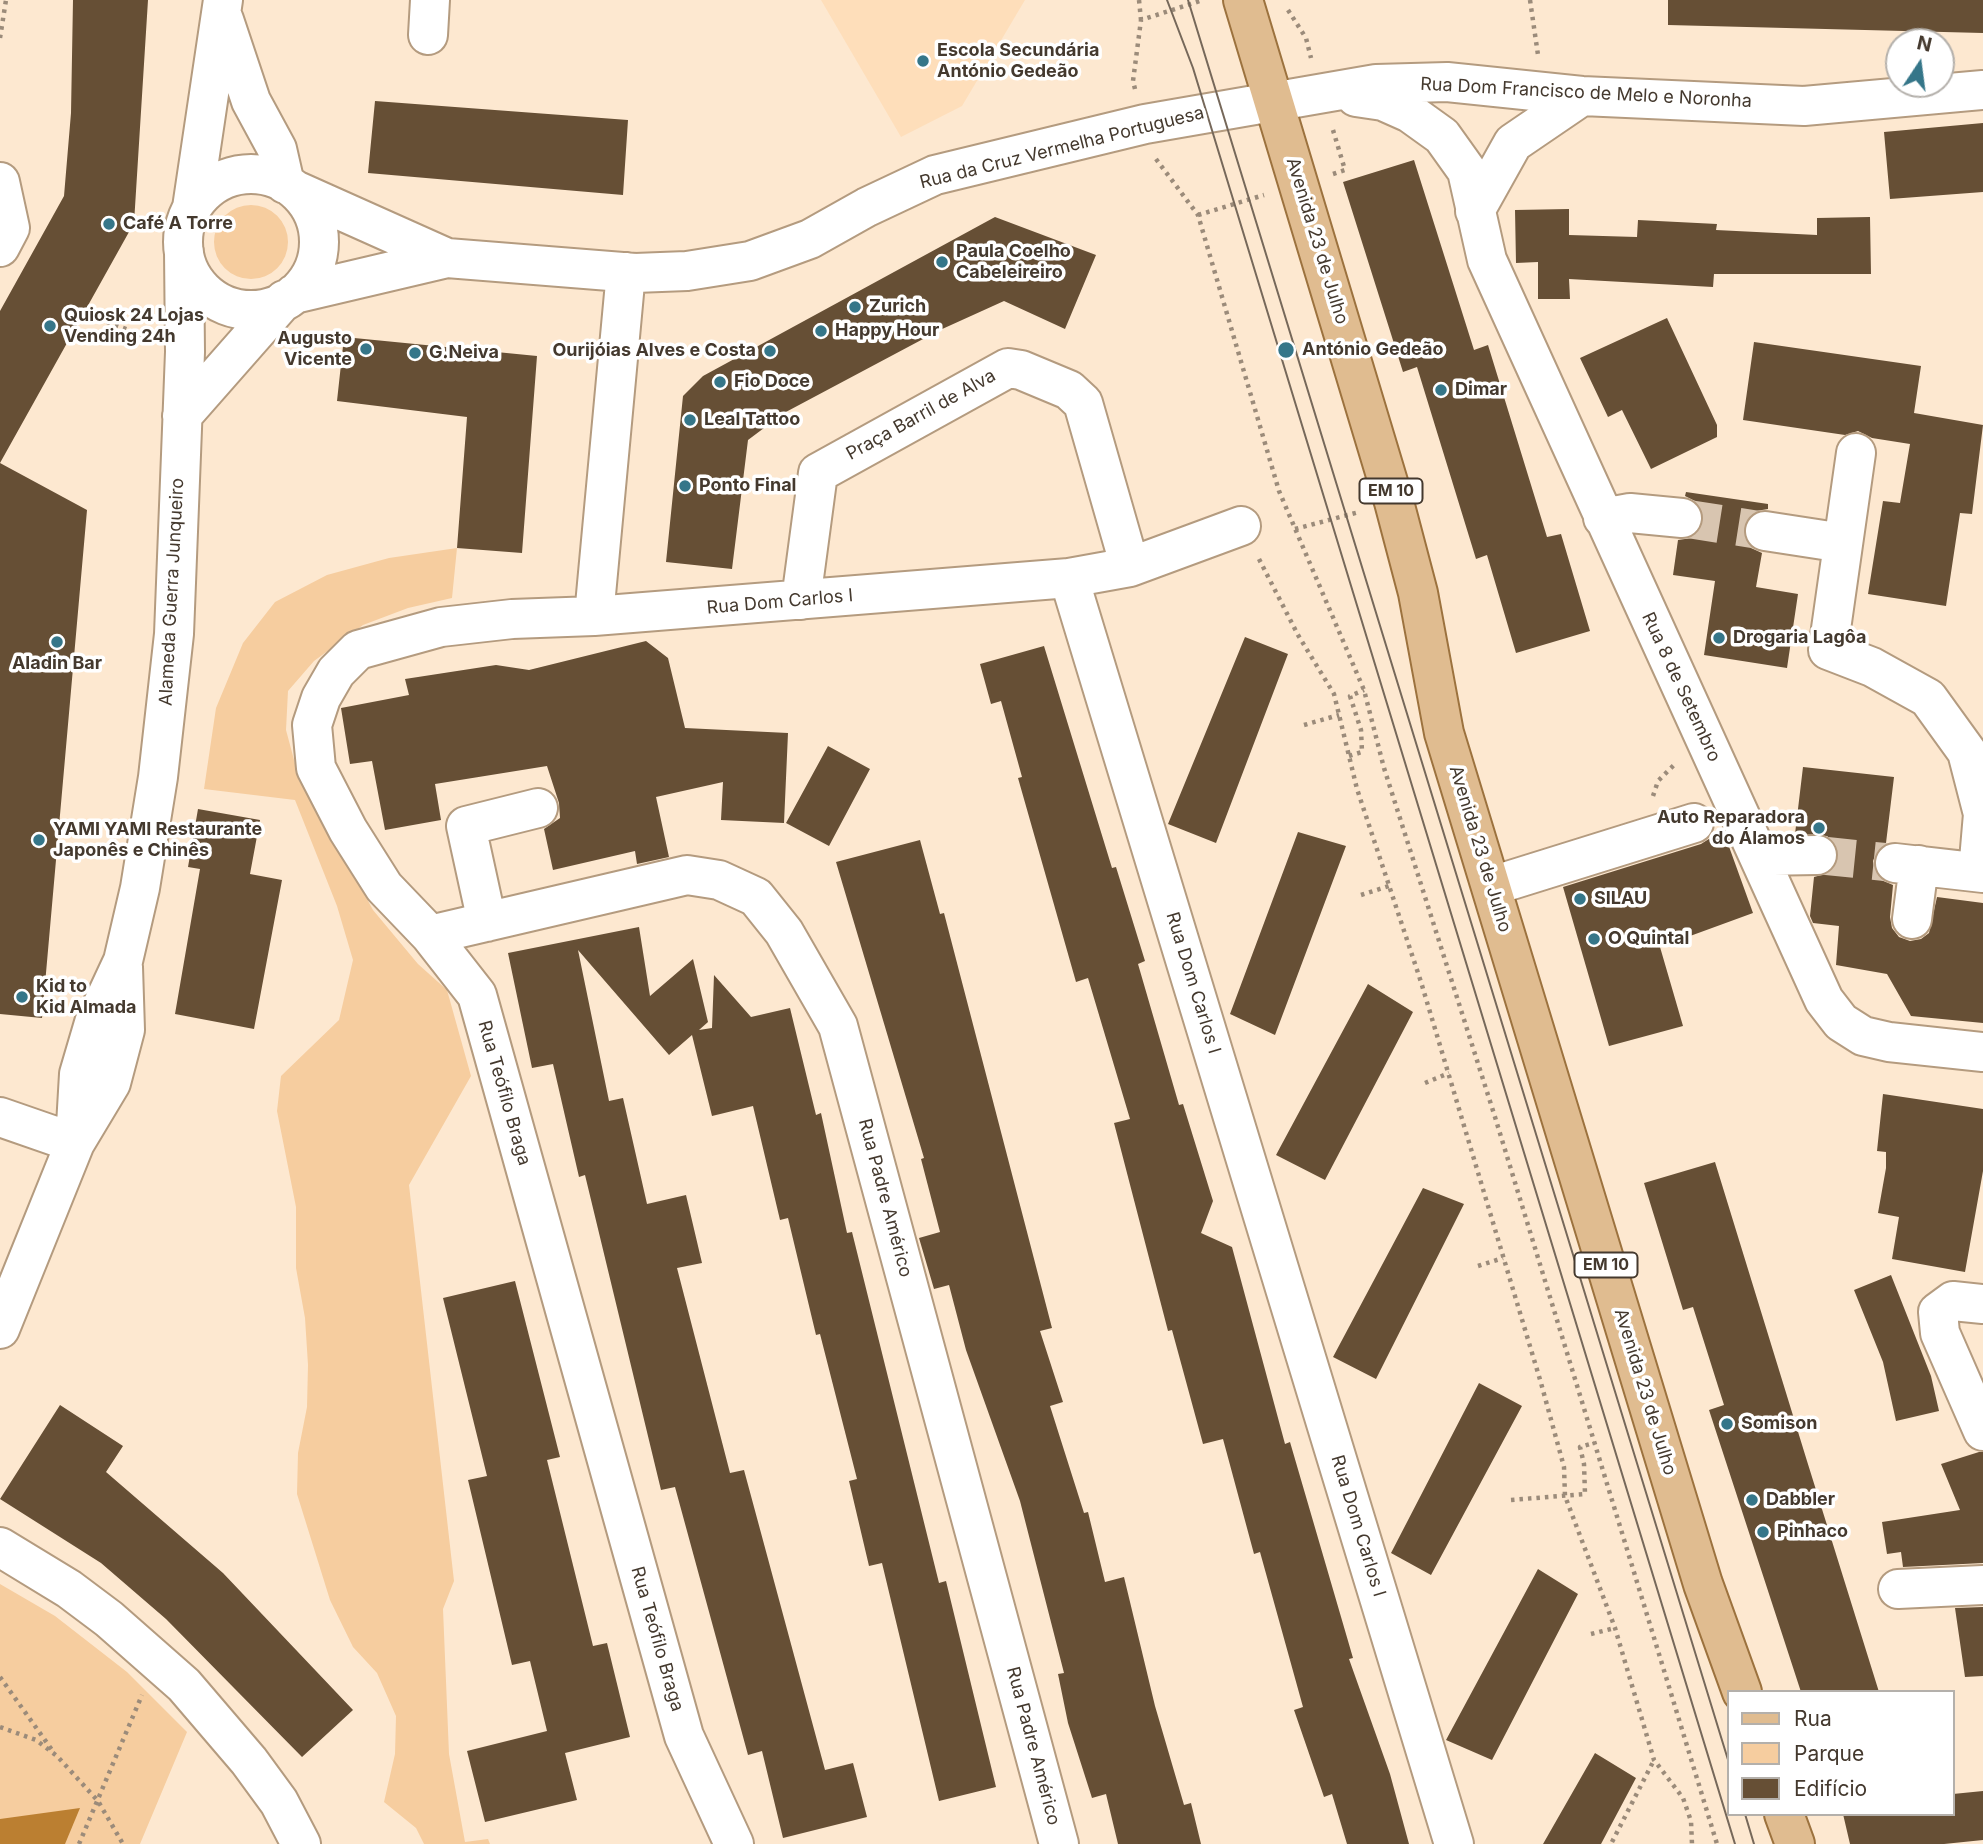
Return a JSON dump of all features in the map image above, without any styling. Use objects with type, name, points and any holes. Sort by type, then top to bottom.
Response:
[{"type":"main road","name":"Avenida 23 de Julho","points":[[1243,0],[1394,502],[1418,593],[1444,733],[1703,1584],[1741,1690]]},
{"type":"main road","points":[[1785,1816],[1794,1844]]},
{"type":"street","points":[[181,416],[310,276],[319,242],[315,219],[290,187],[277,149],[251,101],[223,7]]},
{"type":"street","points":[[223,7],[192,208],[184,229],[184,252],[199,284],[217,300],[250,309],[289,297]]},
{"type":"street","name":"Rua Dom Francisco de Melo e Noronha","points":[[1274,100],[1376,84],[1447,82],[1582,96],[1804,106],[1983,90]]},
{"type":"street","name":"Rua 8 de Setembro","points":[[1321,92],[1383,100],[1410,113],[1442,136],[1467,171],[1487,260],[1824,1000],[1841,1022],[1863,1036],[1889,1042],[1983,1052]]},
{"type":"street","points":[[1475,211],[1513,143],[1582,96]]},
{"type":"street","name":"Rua da Cruz Vermelha Portuguesa","points":[[289,297],[447,258],[626,272],[687,271],[750,261],[810,239],[867,207],[935,175],[1145,124],[1274,100]]},
{"type":"street","points":[[192,208],[208,189],[240,175],[263,175],[290,187]]},
{"type":"street","points":[[0,182],[10,228],[0,247]]},
{"type":"street","name":"Rua da Cruz Vermelha Portuguesa","points":[[290,187],[447,258]]},
{"type":"street","name":"Alameda Guerra Junqueiro","points":[[0,1329],[75,1143],[111,1083],[125,1030],[123,961],[140,888],[158,777],[174,634],[184,252]]},
{"type":"street","points":[[594,616],[626,272]]},
{"type":"street","name":"Praça Barril de Alva","points":[[801,600],[818,473],[1008,368],[1021,370],[1069,390],[1083,403],[1130,567]]},
{"type":"street","points":[[1856,453],[1828,650],[1872,667],[1928,698],[1967,752],[1983,814],[1980,872],[1907,864],[1912,919]]},
{"type":"street","points":[[1603,518],[1630,513],[1682,518]]},
{"type":"street","points":[[1069,578],[1130,567],[1241,526]]},
{"type":"street","points":[[1765,531],[1843,543]]},
{"type":"street","name":"Rua Dom Carlos I","points":[[594,616],[1069,578],[1454,1844]]},
{"type":"street","name":"Rua Teófilo Braga","points":[[594,616],[442,627],[385,640],[358,650],[336,672],[321,698],[312,725],[316,768],[348,830],[384,887],[430,935],[477,995],[684,1736],[728,1829]]},
{"type":"street","points":[[487,922],[466,827],[538,808]]},
{"type":"street","points":[[1492,886],[1694,823]]},
{"type":"street","points":[[1759,856],[1817,855]]},
{"type":"street","name":"Rua Padre Américo","points":[[430,935],[687,875],[719,880],[756,897],[784,932],[838,1026],[1059,1844]]},
{"type":"street","points":[[0,1117],[75,1143]]},
{"type":"street","points":[[1983,1304],[1953,1301],[1938,1312],[1940,1333],[1983,1431]]},
{"type":"street","points":[[0,1547],[69,1589],[148,1651],[218,1722],[249,1761],[279,1802],[301,1844]]},
{"type":"street","points":[[1898,1589],[1983,1585]]},
{"type":"path","points":[[0,38],[6,0]]},
{"type":"path","points":[[1136,90],[1133,81],[1141,20],[1139,0]]},
{"type":"path","points":[[1141,20],[1203,0]]},
{"type":"path","points":[[1530,0],[1539,67]]},
{"type":"path","points":[[1156,158],[1198,215],[1279,491],[1364,690],[1384,768],[1491,1104],[1717,1844]]},
{"type":"path","points":[[1295,529],[1394,502]]},
{"type":"path","points":[[1241,526],[1293,619],[1298,635],[1334,694],[1349,755],[1449,1073],[1557,1439],[1565,1496],[1615,1628],[1654,1760],[1683,1798],[1691,1821],[1692,1844]]},
{"type":"path","points":[[1349,755],[1362,752],[1361,730],[1350,696],[1364,690]]},
{"type":"path","points":[[1304,725],[1339,715]]},
{"type":"path","points":[[1360,895],[1390,886]]},
{"type":"path","points":[[1425,1083],[1449,1073]]},
{"type":"path","points":[[1478,1266],[1503,1258]]},
{"type":"path","points":[[1511,1500],[1585,1494],[1584,1464],[1580,1447],[1594,1443]]},
{"type":"path","points":[[1591,1634],[1615,1628]]},
{"type":"path","points":[[79,1844],[150,1677],[148,1651]]},
{"type":"path","points":[[0,1676],[57,1756],[98,1801],[123,1844]]},
{"type":"path","points":[[0,1727],[36,1740],[57,1756]]},
{"type":"path","points":[[1612,1842],[1654,1760]]},
{"type":"shaded area","name":"Escola Secundária António Gedeão","points":[[821,0],[1025,0],[962,106],[901,137]]},
{"type":"shaded area","points":[[80,1808],[65,1844],[0,1844],[0,1819]]},
{"type":"green space","points":[[258,205],[278,215],[286,228],[286,256],[278,269],[265,277],[244,279],[224,269],[216,256],[214,235],[224,215],[237,207]]},
{"type":"green space","points":[[457,548],[452,598],[408,608],[363,625],[314,661],[288,691],[286,730],[297,771],[373,910],[418,964],[447,990],[471,1076],[409,1185],[454,1581],[443,1609],[449,1754],[465,1842],[488,1839],[490,1844],[424,1844],[416,1828],[384,1802],[395,1754],[396,1716],[377,1673],[353,1647],[330,1600],[297,1494],[298,1453],[307,1407],[308,1365],[305,1318],[296,1268],[296,1207],[277,1111],[281,1076],[339,1020],[353,960],[337,906],[295,800],[204,789],[216,708],[243,643],[275,602],[327,575],[389,558]]},
{"type":"green space","points":[[0,1584],[55,1616],[127,1672],[187,1732],[140,1844],[0,1844]]},
{"type":"building","points":[[73,0],[148,0],[134,223],[0,463],[0,311],[64,196],[71,113]]},
{"type":"building","points":[[1668,0],[1983,0],[1983,33],[1955,32],[1955,28],[1885,28],[1885,31],[1668,25]]},
{"type":"building","points":[[375,101],[628,120],[623,195],[368,173]]},
{"type":"building","points":[[1983,123],[1983,192],[1890,199],[1884,132]]},
{"type":"building","points":[[1414,160],[1474,350],[1488,345],[1547,537],[1561,534],[1590,631],[1516,653],[1487,555],[1476,559],[1417,367],[1403,372],[1343,182]]},
{"type":"building","points":[[1569,209],[1569,235],[1637,237],[1638,220],[1717,224],[1716,230],[1817,235],[1817,218],[1870,217],[1871,274],[1714,274],[1713,287],[1569,279],[1570,299],[1538,299],[1538,262],[1516,263],[1515,210]]},
{"type":"building","points":[[995,217],[1096,255],[1065,329],[1004,301],[940,330],[784,413],[748,440],[732,569],[666,562],[683,396],[703,376]]},
{"type":"building","points":[[1667,318],[1717,425],[1717,437],[1651,469],[1622,410],[1608,417],[1580,358]]},
{"type":"building","points":[[344,337],[537,356],[522,553],[457,548],[467,417],[337,401]]},
{"type":"building","points":[[1754,342],[1921,366],[1914,413],[1983,425],[1972,514],[1960,513],[1946,606],[1868,594],[1883,501],[1900,503],[1910,444],[1872,438],[1858,431],[1845,435],[1743,420]]},
{"type":"building","points":[[0,463],[87,510],[42,1018],[0,1014]]},
{"type":"building","points":[[1686,492],[1768,504],[1768,509],[1756,511],[1748,518],[1743,528],[1744,538],[1751,548],[1762,553],[1756,587],[1798,594],[1787,668],[1704,655],[1715,581],[1673,575],[1678,540],[1692,538],[1704,521],[1702,508],[1685,496]]},
{"type":"building","points":[[1245,637],[1288,654],[1216,843],[1168,824]]},
{"type":"building","points":[[646,641],[668,658],[685,728],[788,733],[784,823],[721,820],[723,782],[656,797],[669,857],[637,864],[635,851],[553,870],[544,829],[560,818],[559,803],[547,766],[435,784],[441,820],[385,830],[372,761],[350,764],[341,708],[409,695],[405,679],[496,665],[529,670]]},
{"type":"building","points":[[1044,646],[1112,868],[1116,867],[1145,961],[1138,964],[1179,1105],[1183,1104],[1213,1201],[1201,1233],[1232,1247],[1285,1444],[1290,1442],[1353,1658],[1349,1659],[1390,1774],[1409,1844],[1347,1844],[1332,1794],[1324,1797],[1294,1710],[1303,1707],[1260,1552],[1254,1554],[1223,1439],[1203,1444],[1172,1330],[1168,1331],[1114,1123],[1130,1119],[1088,978],[1076,982],[1018,778],[1022,777],[1001,701],[991,704],[980,664]]},
{"type":"building","points":[[828,746],[870,769],[829,846],[786,823]]},
{"type":"building","points":[[1803,767],[1894,777],[1886,843],[1877,851],[1873,861],[1875,872],[1881,880],[1893,885],[1890,917],[1892,928],[1899,937],[1910,941],[1921,939],[1929,933],[1937,897],[1983,903],[1983,1023],[1911,1016],[1887,974],[1836,965],[1839,926],[1813,923],[1810,916],[1814,877],[1829,873],[1836,865],[1839,854],[1835,843],[1827,836],[1795,834]]},
{"type":"building","points":[[198,809],[260,820],[250,874],[282,880],[254,1029],[175,1014],[200,869],[188,867]]},
{"type":"building","points":[[1723,830],[1753,913],[1660,947],[1683,1026],[1609,1046],[1563,887],[1701,844]]},
{"type":"building","points":[[1298,832],[1346,846],[1275,1035],[1230,1014]]},
{"type":"building","points":[[920,840],[940,914],[944,913],[1052,1328],[1040,1331],[1063,1402],[1050,1406],[1084,1513],[1088,1512],[1105,1582],[1124,1577],[1155,1706],[1184,1805],[1191,1803],[1201,1844],[1118,1844],[1106,1794],[1092,1798],[1068,1723],[1058,1674],[1064,1673],[1020,1501],[966,1350],[949,1285],[934,1289],[919,1238],[940,1232],[921,1159],[924,1158],[836,862]]},
{"type":"building","points":[[639,927],[650,996],[693,959],[708,1022],[699,1030],[712,1028],[714,975],[751,1017],[790,1008],[816,1115],[821,1113],[847,1233],[852,1232],[939,1583],[946,1581],[996,1787],[939,1801],[882,1563],[869,1566],[849,1481],[857,1479],[820,1334],[816,1335],[788,1218],[780,1220],[753,1106],[712,1116],[692,1035],[669,1055],[578,950],[609,1101],[623,1098],[647,1204],[686,1195],[702,1263],[677,1268],[730,1473],[744,1470],[825,1770],[853,1763],[867,1817],[783,1838],[762,1751],[748,1755],[675,1487],[661,1490],[585,1175],[579,1177],[553,1064],[532,1068],[508,953]]},
{"type":"building","points":[[1368,984],[1413,1012],[1325,1180],[1276,1155]]},
{"type":"building","points":[[1883,1094],[1983,1109],[1983,1171],[1965,1272],[1892,1259],[1899,1217],[1878,1213],[1886,1168],[1886,1152],[1877,1151]]},
{"type":"building","points":[[1715,1162],[1878,1690],[1800,1690],[1709,1410],[1724,1405],[1693,1307],[1683,1310],[1644,1183]]},
{"type":"building","points":[[1423,1188],[1464,1204],[1376,1379],[1333,1357]]},
{"type":"building","points":[[1891,1275],[1931,1376],[1939,1411],[1896,1421],[1883,1362],[1854,1290]]},
{"type":"building","points":[[515,1281],[560,1457],[547,1460],[593,1646],[607,1643],[630,1737],[565,1753],[577,1800],[485,1822],[467,1751],[547,1731],[530,1661],[512,1665],[468,1480],[487,1476],[443,1298]]},
{"type":"building","points":[[1479,1383],[1522,1406],[1431,1575],[1391,1553]]},
{"type":"building","points":[[60,1405],[123,1446],[106,1472],[223,1573],[353,1710],[302,1757],[166,1619],[101,1563],[0,1499]]},
{"type":"building","points":[[1983,1452],[1983,1563],[1903,1567],[1901,1552],[1887,1554],[1882,1522],[1960,1510],[1941,1464]]},
{"type":"building","points":[[1538,1569],[1578,1594],[1492,1760],[1446,1740]]},
{"type":"building","points":[[1983,1607],[1983,1676],[1965,1677],[1955,1608]]},
{"type":"building","points":[[1595,1753],[1636,1778],[1601,1844],[1543,1844]]},
{"type":"building","points":[[1983,1791],[1983,1840],[1944,1844],[1850,1844],[1843,1816],[1955,1816],[1955,1794]]},
{"type":"tunnel","points":[[1682,518],[1765,531]]},
{"type":"tunnel","points":[[1817,855],[1895,863]]},
{"type":"tram line","points":[[1167,0],[1193,68],[1735,1844]]},
{"type":"tram line","points":[[1188,0],[1728,1760]]},
{"type":"tram line","points":[[1746,1816],[1754,1844]]},
{"type":"place","name":"Escola Secundária António Gedeão","points":[[923,61]]},
{"type":"place","name":"Café A Torre","points":[[109,224]]},
{"type":"place","name":"Paula Coelho Cabeleireiro","points":[[942,262]]},
{"type":"place","name":"Zurich","points":[[855,307]]},
{"type":"place","name":"Quiosk 24 Lojas Vending 24h","points":[[50,326]]},
{"type":"place","name":"Happy Hour","points":[[821,331]]},
{"type":"place","name":"Augusto Vicente","points":[[366,349]]},
{"type":"place","name":"António Gedeão","points":[[1286,350]]},
{"type":"place","name":"Ourijóias Alves e Costa","points":[[770,351]]},
{"type":"place","name":"G.Neiva","points":[[415,353]]},
{"type":"place","name":"Fio Doce","points":[[720,382]]},
{"type":"place","name":"Dimar","points":[[1441,390]]},
{"type":"place","name":"Leal Tattoo","points":[[690,420]]},
{"type":"place","name":"Ponto Final","points":[[685,486]]},
{"type":"place","name":"Drogaria Lagôa","points":[[1719,638]]},
{"type":"place","name":"Aladin Bar","points":[[57,642]]},
{"type":"place","name":"Auto Reparadora do Álamos","points":[[1819,828]]},
{"type":"place","name":"YAMI YAMI Restaurante Japonês e Chinês","points":[[39,840]]},
{"type":"place","name":"SILAU","points":[[1580,899]]},
{"type":"place","name":"O Quintal","points":[[1594,939]]},
{"type":"place","name":"Kid to Kid Almada","points":[[22,997]]},
{"type":"place","name":"Somison","points":[[1727,1424]]},
{"type":"place","name":"Dabbler","points":[[1752,1500]]},
{"type":"place","name":"Pinhaco","points":[[1763,1532]]}]
